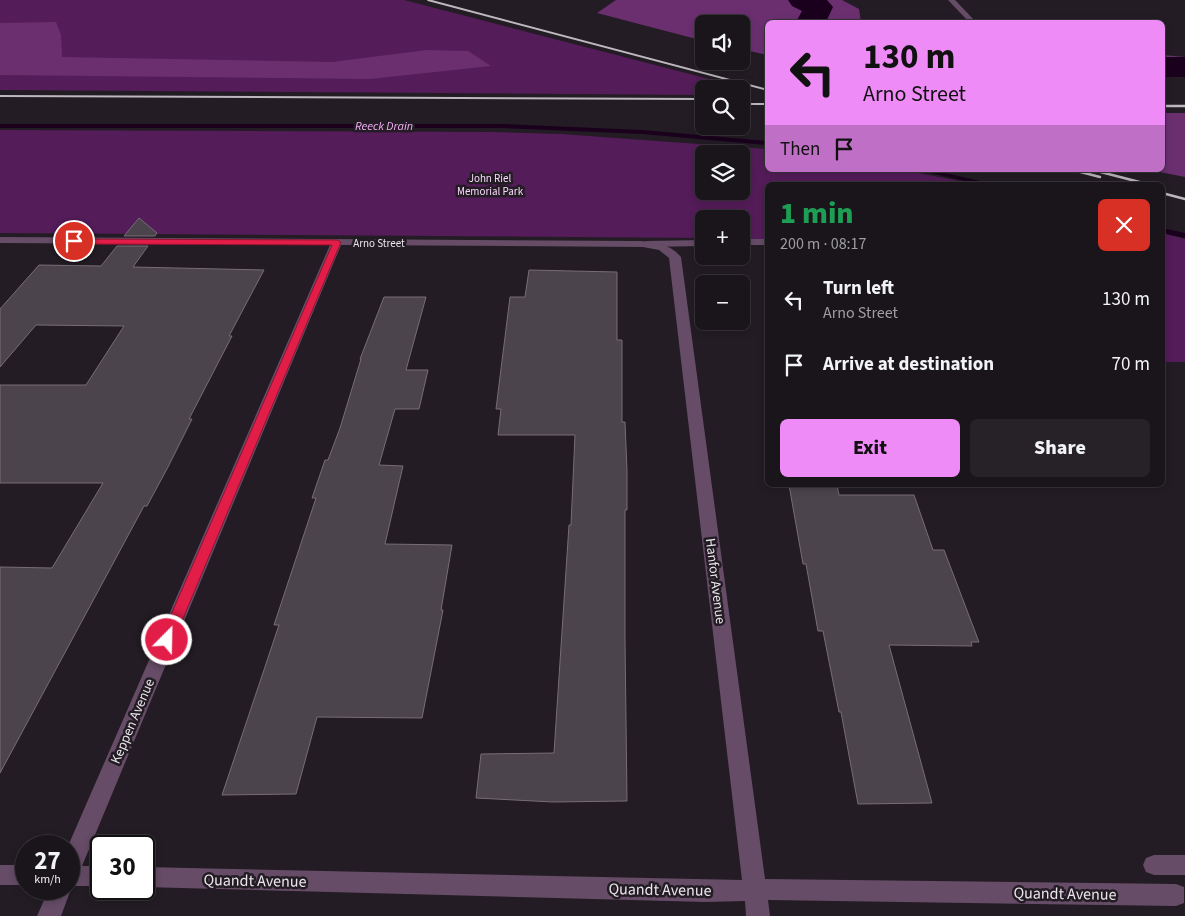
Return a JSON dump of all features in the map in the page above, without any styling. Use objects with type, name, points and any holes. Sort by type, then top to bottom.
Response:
[{"type":"street","points":[[951,0],[972,20]]},
{"type":"street","name":"Arno Street","points":[[1,241],[647,244],[666,250]]},
{"type":"street","name":"Keppen Avenue","points":[[80,843],[337,242]]},
{"type":"street","points":[[647,244],[695,242]]},
{"type":"street","points":[[750,242],[765,242]]},
{"type":"street","name":"Hanfor Avenue","points":[[666,250],[675,257],[758,916]]},
{"type":"street","points":[[1154,865],[1185,865]]},
{"type":"street","points":[[0,875],[15,875]]},
{"type":"street","name":"Quandt Avenue","points":[[155,877],[706,891],[1176,894]]},
{"type":"street","points":[[48,916],[55,900]]},
{"type":"green space","points":[[0,0],[404,0],[713,80],[695,80],[695,95],[0,90]]},
{"type":"green space","name":"John Riel Memorial Park","points":[[0,130],[491,132],[561,134],[712,145],[695,145],[695,200],[750,200],[750,148],[765,149],[765,172],[913,172],[965,182],[765,182],[765,239],[750,239],[750,210],[695,210],[695,238],[0,233]]},
{"type":"green space","points":[[1165,234],[1185,239],[1185,362],[1165,362]]},
{"type":"shaded area","points":[[616,0],[842,0],[859,9],[861,20],[765,20],[765,55],[750,51],[750,15],[695,15],[695,39],[597,13]]},
{"type":"shaded area","points":[[56,22],[61,35],[62,57],[332,62],[427,50],[468,51],[491,66],[370,79],[0,75],[0,23]]},
{"type":"shaded area","points":[[1165,55],[1185,57],[1185,77],[1165,77]]},
{"type":"shaded area","points":[[1165,113],[1185,113],[1185,177],[1160,172],[1165,172]]},
{"type":"building","points":[[139,218],[157,233],[155,236],[124,236]]},
{"type":"building","points":[[117,246],[148,246],[133,267],[264,270],[229,336],[232,336],[189,419],[192,419],[168,467],[147,506],[144,506],[0,773],[0,567],[52,568],[103,483],[0,483],[0,385],[86,385],[124,326],[36,325],[0,367],[0,309],[39,265],[101,266]]},
{"type":"building","points":[[529,270],[617,272],[617,340],[622,340],[622,422],[625,422],[627,471],[627,510],[625,510],[625,640],[627,801],[553,802],[476,798],[481,754],[554,753],[569,525],[571,525],[575,435],[498,435],[501,409],[496,409],[510,297],[525,297]]},
{"type":"building","points":[[384,297],[426,297],[406,370],[428,370],[419,409],[395,409],[379,465],[403,466],[385,544],[452,545],[441,610],[443,610],[422,718],[317,717],[296,794],[222,795],[279,625],[274,625],[316,498],[312,498],[325,460],[328,460],[340,428],[360,359]]},
{"type":"building","points":[[789,487],[837,487],[839,495],[914,495],[933,550],[944,550],[979,642],[971,642],[972,646],[889,645],[932,803],[858,804],[841,712],[839,712],[823,631],[818,631],[806,564],[803,564]]},
{"type":"waterway","points":[[802,0],[818,7],[812,20]]},
{"type":"waterway","points":[[1165,67],[1185,67]]},
{"type":"waterway","name":"Reeck Drain","points":[[0,126],[503,126],[642,132],[765,143]]},
{"type":"waterway","name":"Reeck Drain","points":[[931,172],[979,182]]},
{"type":"waterway","name":"Reeck Drain","points":[[1165,231],[1185,236]]},
{"type":"railway","points":[[428,0],[765,89]]},
{"type":"railway","points":[[0,96],[695,99]]},
{"type":"railway","points":[[750,104],[765,104]]},
{"type":"railway","points":[[1165,106],[1185,106]]},
{"type":"railway","points":[[1081,172],[1100,177]]},
{"type":"railway","points":[[1101,172],[1139,182]]},
{"type":"railway","points":[[1165,194],[1185,199]]},
{"type":"route","points":[[74,241],[337,242],[167,640]]}]
